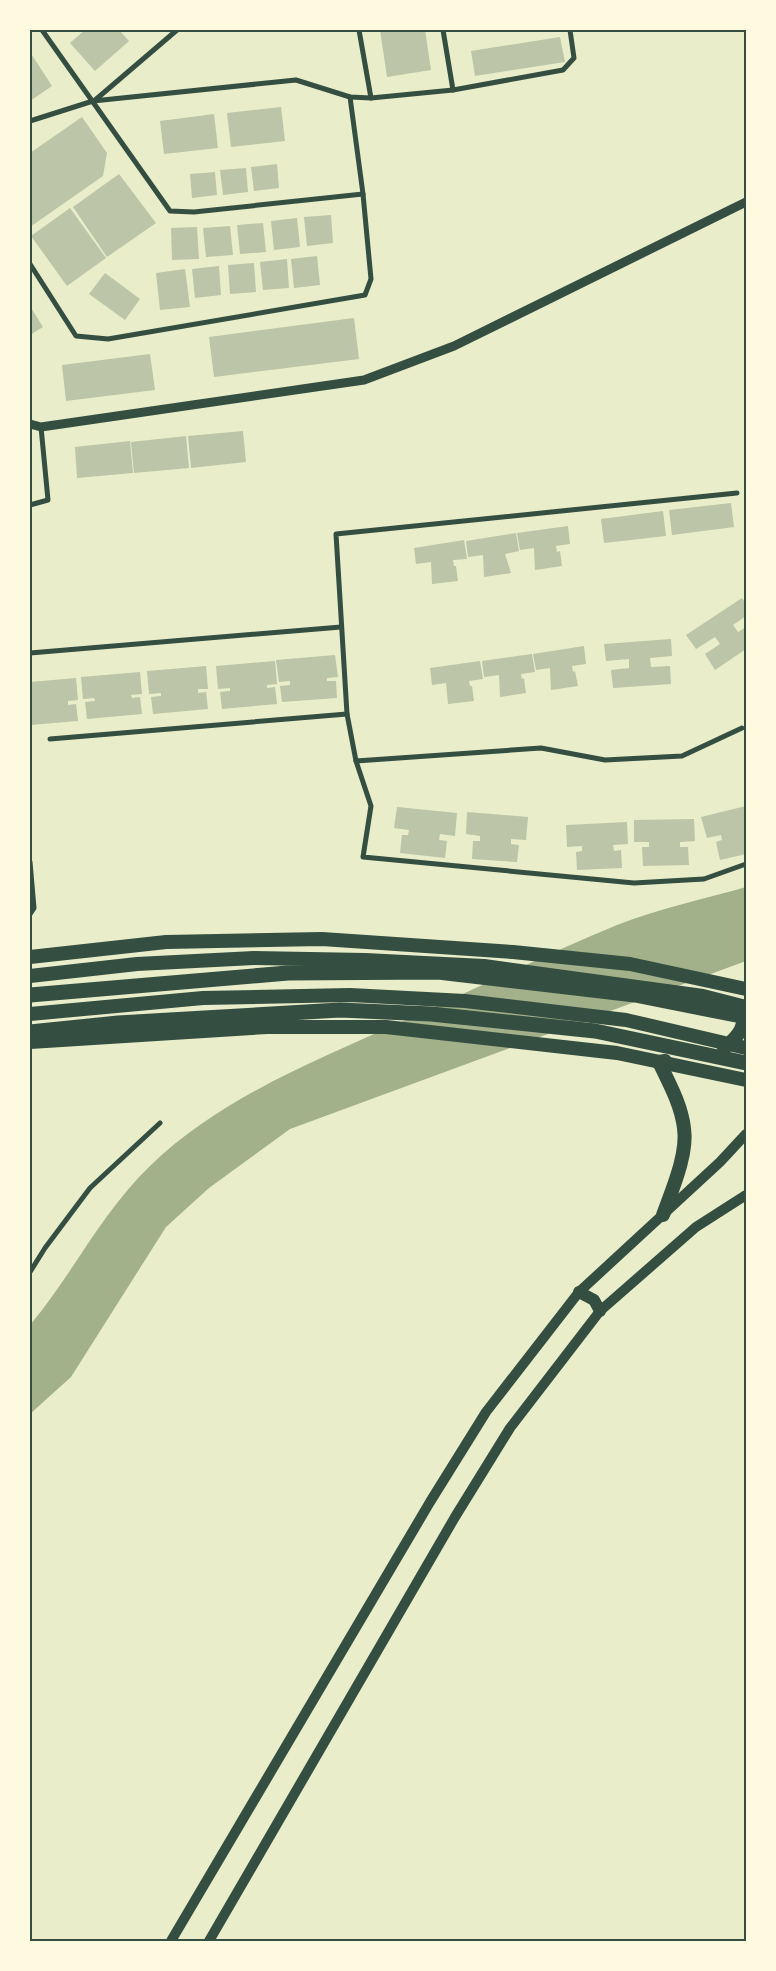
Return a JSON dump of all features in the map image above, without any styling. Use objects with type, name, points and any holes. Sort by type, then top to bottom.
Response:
[{"type":"highway","points":[[30,958],[166,942],[322,939],[630,964],[746,989]]},
{"type":"highway","points":[[30,976],[137,964],[254,958],[385,961],[484,966],[703,996],[746,1007]]},
{"type":"highway","points":[[30,995],[288,973],[438,972],[635,995],[746,1017]]},
{"type":"highway","points":[[659,1062],[718,1052],[737,1038],[743,1029],[742,1012],[731,994],[719,983]]},
{"type":"highway","points":[[30,1014],[203,998],[350,995],[465,1001],[626,1020],[746,1048]]},
{"type":"highway","points":[[30,1032],[118,1023],[340,1010],[431,1014],[595,1031],[746,1063]]},
{"type":"highway","points":[[30,1042],[267,1027],[386,1027],[617,1053],[746,1080]]},
{"type":"highway","points":[[659,1062],[676,1098],[684,1129],[680,1167],[663,1215]]},
{"type":"main road","points":[[171,1941],[430,1502],[486,1412],[579,1292],[720,1162],[746,1134]]},
{"type":"main road","points":[[209,1941],[455,1517],[510,1428],[600,1311],[696,1227],[746,1195]]},
{"type":"main road","points":[[579,1292],[594,1300],[600,1311]]},
{"type":"street","points":[[42,30],[170,211],[194,212],[363,194]]},
{"type":"street","points":[[94,101],[177,30]]},
{"type":"street","points":[[359,30],[371,98]]},
{"type":"street","points":[[443,30],[453,90]]},
{"type":"street","points":[[30,121],[94,101],[296,80],[350,97],[371,98],[453,90],[562,70],[574,58],[570,30]]},
{"type":"street","points":[[30,264],[76,336],[108,338],[365,295],[371,279],[363,194],[350,97]]},
{"type":"street","points":[[30,424],[41,427],[364,380],[454,346],[746,202]]},
{"type":"street","points":[[30,505],[48,500],[41,427]]},
{"type":"street","points":[[738,492],[336,534],[347,714],[356,761],[371,806],[363,857],[634,883],[704,879],[746,864]]},
{"type":"street","points":[[30,653],[341,627]]},
{"type":"street","points":[[50,739],[347,714]]},
{"type":"street","points":[[356,761],[541,748],[605,760],[682,756],[742,728]]},
{"type":"street","points":[[30,862],[34,908],[30,914]]},
{"type":"street","points":[[30,1272],[45,1248],[90,1188],[160,1123]]},
{"type":"shaded area","points":[[746,887],[746,961],[290,1129],[209,1188],[166,1227],[71,1377],[30,1414],[30,1325],[133,1184],[150,1166],[178,1142],[239,1100],[340,1049],[617,925],[665,909]]},
{"type":"building","points":[[85,30],[119,30],[129,41],[95,71],[70,43]]},
{"type":"building","points":[[380,30],[425,30],[431,70],[387,77]]},
{"type":"building","points":[[560,37],[565,62],[475,76],[471,51]]},
{"type":"building","points":[[30,52],[52,86],[30,101]]},
{"type":"building","points":[[281,107],[285,141],[231,147],[227,113]]},
{"type":"building","points":[[214,114],[218,148],[164,154],[160,121]]},
{"type":"building","points":[[82,117],[107,153],[103,176],[30,227],[30,153]]},
{"type":"building","points":[[277,164],[279,188],[254,191],[251,167]]},
{"type":"building","points":[[246,168],[248,192],[223,195],[220,170]]},
{"type":"building","points":[[215,172],[217,195],[192,198],[190,174]]},
{"type":"building","points":[[119,174],[156,223],[107,257],[73,207]]},
{"type":"building","points":[[70,208],[106,258],[67,286],[31,236]]},
{"type":"building","points":[[331,215],[333,243],[307,246],[304,217]]},
{"type":"building","points":[[297,218],[300,247],[274,250],[271,221]]},
{"type":"building","points":[[263,223],[266,252],[240,254],[237,225]]},
{"type":"building","points":[[230,226],[233,255],[206,257],[203,228]]},
{"type":"building","points":[[197,227],[199,259],[172,260],[171,228]]},
{"type":"building","points":[[317,256],[320,285],[294,288],[291,259]]},
{"type":"building","points":[[287,259],[289,288],[263,290],[260,262]]},
{"type":"building","points":[[254,263],[256,292],[230,294],[228,265]]},
{"type":"building","points":[[219,266],[221,295],[195,298],[192,269]]},
{"type":"building","points":[[185,269],[190,307],[160,310],[156,273]]},
{"type":"building","points":[[105,273],[140,299],[125,320],[89,294]]},
{"type":"building","points":[[30,306],[43,327],[30,335]]},
{"type":"building","points":[[354,318],[359,359],[214,377],[209,337]]},
{"type":"building","points":[[150,354],[155,390],[66,401],[62,365]]},
{"type":"building","points":[[243,431],[246,462],[191,468],[188,436]]},
{"type":"building","points":[[186,436],[189,468],[134,473],[131,442]]},
{"type":"building","points":[[130,441],[133,473],[77,478],[75,447]]},
{"type":"building","points":[[731,503],[734,527],[672,535],[669,510]]},
{"type":"building","points":[[663,511],[666,536],[604,543],[601,519]]},
{"type":"building","points":[[568,526],[570,544],[556,546],[557,552],[560,551],[562,566],[535,570],[534,548],[520,550],[517,533]]},
{"type":"building","points":[[516,533],[519,551],[505,554],[511,573],[484,577],[483,555],[468,557],[466,541]]},
{"type":"building","points":[[464,540],[467,559],[453,560],[454,566],[456,566],[458,581],[432,584],[431,562],[416,564],[414,548]]},
{"type":"building","points":[[742,598],[746,604],[746,616],[733,625],[738,632],[746,627],[746,649],[715,670],[705,654],[720,644],[715,637],[696,649],[686,635]]},
{"type":"building","points":[[671,639],[672,656],[650,658],[651,667],[670,666],[671,684],[613,688],[611,670],[629,668],[629,659],[606,661],[604,644]]},
{"type":"building","points":[[584,646],[586,664],[572,666],[578,686],[551,690],[550,668],[536,670],[533,654]]},
{"type":"building","points":[[532,654],[535,672],[521,674],[522,679],[524,678],[526,693],[500,697],[499,675],[484,677],[482,661]]},
{"type":"building","points":[[335,655],[338,677],[327,678],[327,681],[336,681],[337,698],[282,702],[280,686],[290,685],[290,681],[279,682],[276,660]]},
{"type":"building","points":[[275,661],[277,684],[267,685],[267,688],[275,687],[277,704],[222,709],[220,692],[230,691],[230,688],[218,689],[216,666]]},
{"type":"building","points":[[480,661],[483,679],[469,681],[470,686],[472,686],[474,701],[448,704],[446,683],[432,685],[430,668]]},
{"type":"building","points":[[206,666],[208,689],[198,689],[198,693],[206,692],[208,709],[153,714],[151,697],[161,696],[161,693],[149,694],[147,671]]},
{"type":"building","points":[[140,672],[142,694],[131,695],[132,698],[140,697],[142,714],[87,719],[85,702],[95,701],[94,698],[83,699],[81,677]]},
{"type":"building","points":[[76,678],[78,700],[68,701],[68,705],[76,704],[78,721],[30,725],[30,682]]},
{"type":"building","points":[[746,806],[746,854],[720,860],[716,842],[722,840],[721,835],[707,838],[701,817]]},
{"type":"building","points":[[397,807],[457,813],[455,836],[440,834],[439,840],[447,841],[445,858],[400,853],[402,835],[408,835],[409,830],[394,828]]},
{"type":"building","points":[[467,812],[528,817],[526,840],[511,839],[511,844],[519,845],[517,862],[472,859],[473,841],[480,841],[480,836],[466,834]]},
{"type":"building","points":[[694,819],[695,841],[680,842],[680,847],[688,847],[689,865],[643,866],[642,847],[649,847],[649,842],[634,842],[634,820]]},
{"type":"building","points":[[627,822],[628,844],[613,845],[614,851],[621,850],[622,868],[577,870],[576,852],[582,851],[582,846],[567,847],[566,825]]}]
